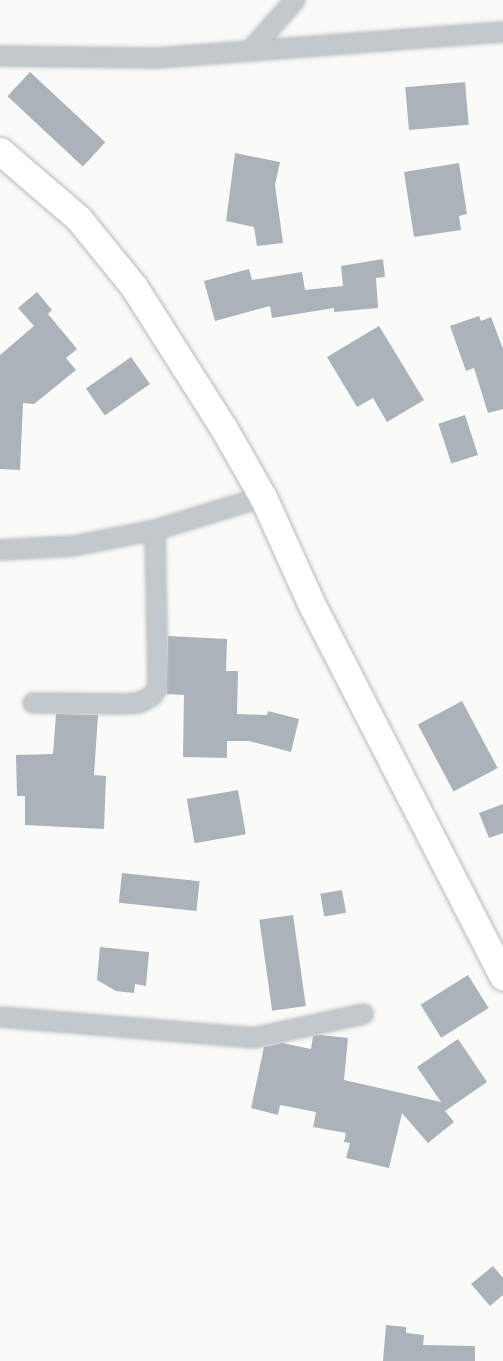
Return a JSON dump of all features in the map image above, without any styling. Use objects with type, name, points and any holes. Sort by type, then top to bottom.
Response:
[{"type":"main road","points":[[0,151],[80,219],[134,287],[262,497],[311,603],[503,976]]},
{"type":"street","points":[[250,51],[295,0]]},
{"type":"street","points":[[0,56],[157,58],[503,32]]},
{"type":"street","points":[[0,550],[73,546],[155,530],[262,497]]},
{"type":"street","points":[[33,703],[124,704],[139,703],[152,696],[158,687],[155,530]]},
{"type":"street","points":[[0,1017],[253,1038],[363,1014]]},
{"type":"building","points":[[30,72],[105,142],[83,166],[7,96]]},
{"type":"building","points":[[465,82],[469,125],[409,130],[405,87]]},
{"type":"building","points":[[235,153],[280,162],[275,185],[283,243],[257,246],[254,227],[226,221]]},
{"type":"building","points":[[459,163],[467,214],[459,216],[461,230],[414,237],[404,172]]},
{"type":"building","points":[[383,259],[385,277],[376,278],[378,308],[334,312],[334,308],[272,318],[270,306],[215,321],[204,281],[249,269],[252,280],[302,272],[305,290],[343,286],[341,266]]},
{"type":"building","points":[[37,292],[52,310],[48,314],[77,349],[66,358],[76,370],[34,404],[23,403],[20,470],[0,469],[0,355],[34,326],[18,308]]},
{"type":"building","points":[[479,316],[481,321],[491,317],[503,349],[503,409],[488,413],[474,368],[466,371],[450,326]]},
{"type":"building","points":[[379,326],[424,400],[387,422],[373,398],[357,407],[327,357]]},
{"type":"building","points":[[131,357],[150,384],[105,416],[86,389]]},
{"type":"building","points":[[465,415],[478,455],[451,464],[438,424]]},
{"type":"building","points":[[168,636],[227,639],[226,671],[238,671],[237,714],[267,715],[268,711],[299,719],[291,752],[249,741],[227,741],[227,758],[183,757],[184,695],[167,694]]},
{"type":"building","points":[[462,701],[498,768],[454,792],[418,724]]},
{"type":"building","points":[[56,714],[98,715],[94,775],[106,776],[104,829],[25,825],[25,796],[17,796],[16,755],[53,754]]},
{"type":"building","points":[[238,790],[246,834],[195,843],[187,799]]},
{"type":"building","points":[[503,804],[503,833],[489,838],[479,813]]},
{"type":"building","points":[[122,873],[200,881],[196,911],[119,903]]},
{"type":"building","points":[[342,890],[346,913],[324,916],[320,894]]},
{"type":"building","points":[[293,915],[306,1006],[272,1011],[259,920]]},
{"type":"building","points":[[100,947],[149,952],[146,986],[135,984],[134,993],[116,991],[97,980]]},
{"type":"building","points":[[468,975],[489,1008],[441,1038],[421,1005]]},
{"type":"building","points":[[313,1036],[348,1038],[344,1080],[441,1102],[417,1067],[458,1039],[487,1082],[445,1111],[454,1122],[428,1143],[402,1113],[389,1168],[346,1158],[350,1143],[344,1142],[346,1133],[313,1127],[316,1112],[280,1105],[278,1115],[251,1108],[264,1047],[282,1043],[311,1049]]},
{"type":"building","points":[[493,1266],[503,1278],[503,1295],[490,1306],[471,1284]]},
{"type":"building","points":[[386,1325],[406,1327],[406,1333],[424,1335],[423,1345],[475,1346],[475,1361],[383,1361]]}]
